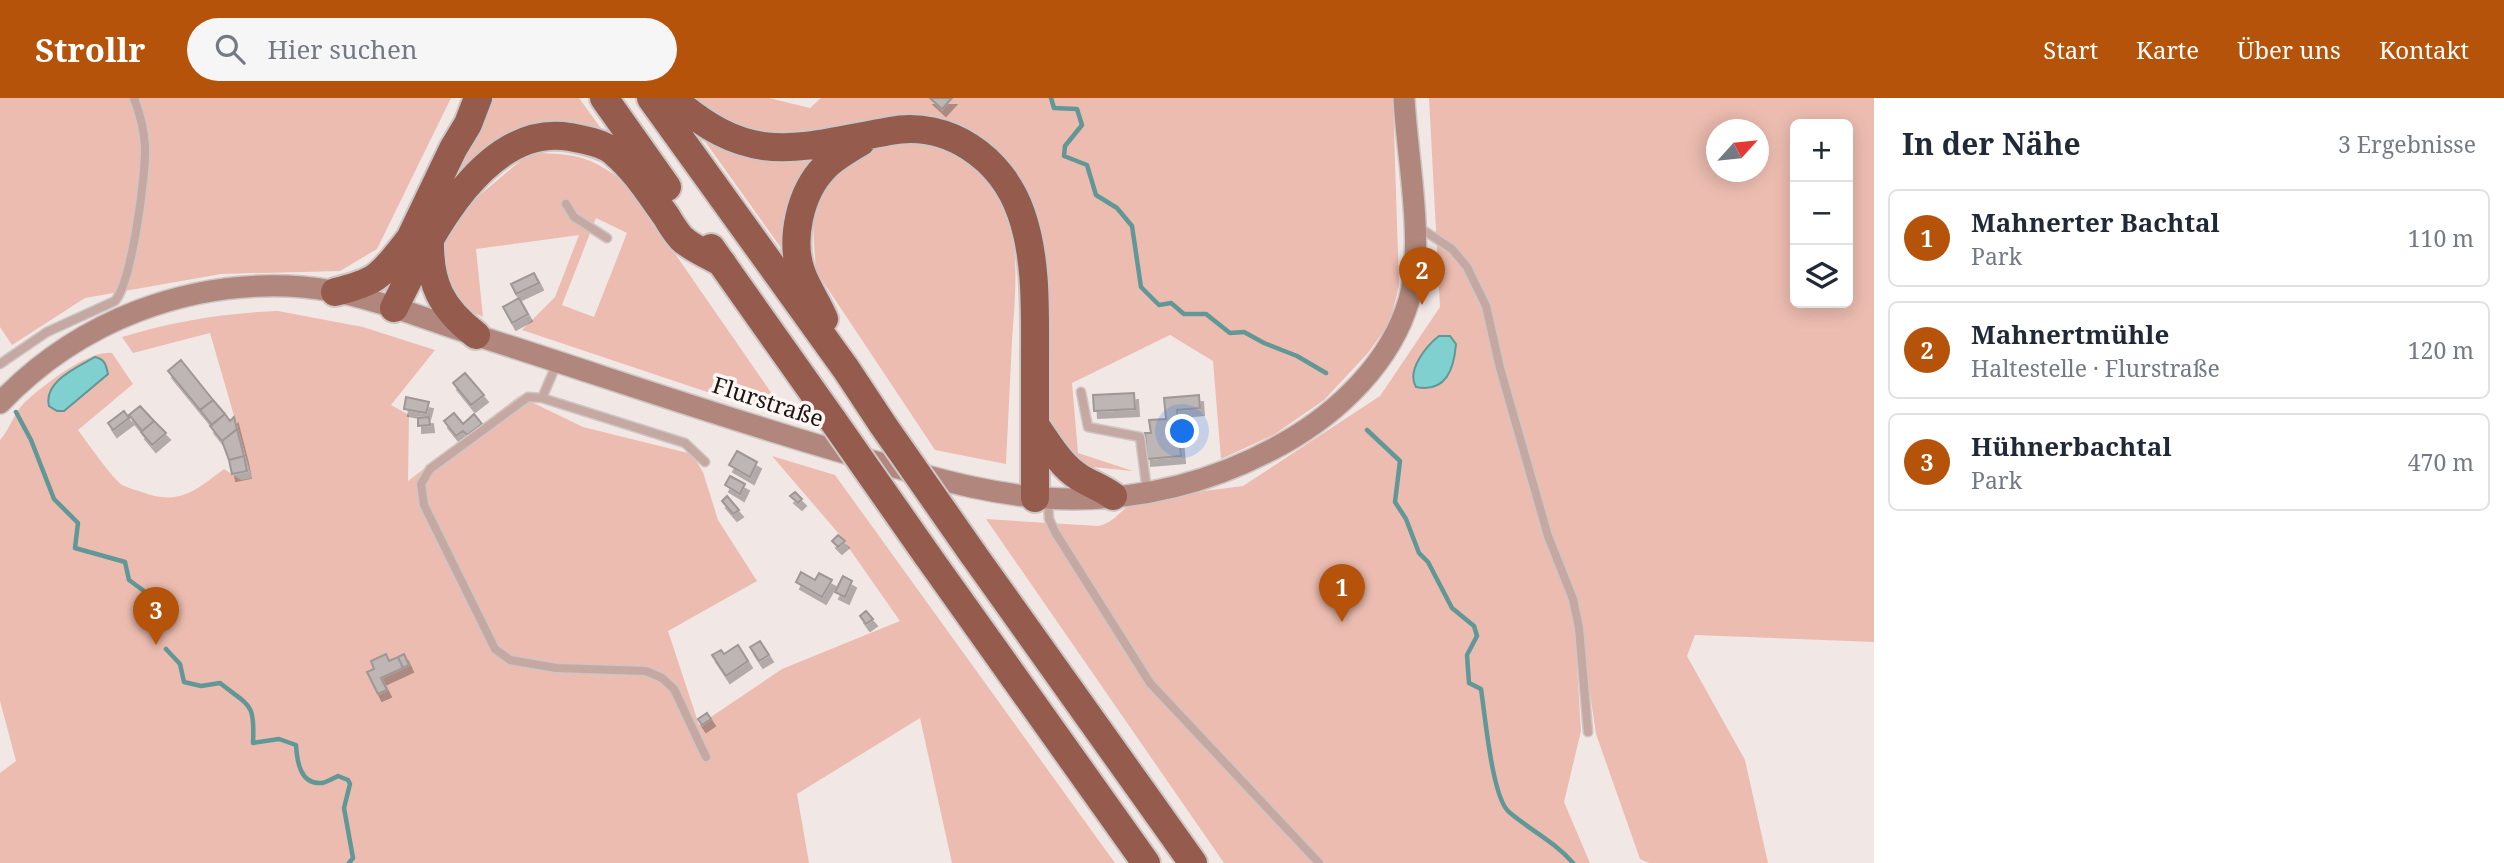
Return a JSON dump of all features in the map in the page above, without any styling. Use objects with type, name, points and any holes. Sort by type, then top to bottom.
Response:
[{"type":"highway","points":[[390,307],[420,238],[453,149],[468,124],[478,98]]},
{"type":"highway","points":[[604,98],[1146,863]]},
{"type":"highway","points":[[650,98],[846,369],[973,554],[1193,863]]},
{"type":"highway","points":[[672,98],[706,125],[743,143],[773,148],[799,148],[916,128],[940,133],[965,143],[988,160],[1010,187],[1030,242],[1035,329],[1035,425],[1042,498]]},
{"type":"highway","points":[[335,292],[365,285],[381,275],[503,153],[527,140],[559,135],[587,140],[613,151],[635,172],[682,239],[722,263]]},
{"type":"highway","points":[[846,369],[802,273],[797,246],[800,214],[810,186],[825,167],[872,135]]},
{"type":"highway","points":[[420,238],[435,287],[444,304],[457,321],[476,335]]},
{"type":"highway","points":[[1035,425],[1062,463],[1079,477],[1113,496]]},
{"type":"main road","name":"Flurstraße","points":[[0,403],[58,351],[129,314],[157,304],[228,289],[305,287],[390,307],[792,439],[967,487],[1005,495],[1042,498],[1147,493],[1184,485],[1210,477],[1270,451],[1304,432],[1348,396],[1383,353],[1408,302],[1413,278],[1415,224],[1404,98]]},
{"type":"lane","points":[[0,364],[47,332],[115,301],[121,294],[141,196],[145,149],[143,127],[134,98]]},
{"type":"lane","points":[[566,204],[574,217],[607,238]]},
{"type":"lane","points":[[1415,224],[1452,249],[1467,267],[1486,306],[1500,368],[1545,524],[1573,599],[1579,628],[1588,732]]},
{"type":"lane","points":[[542,398],[558,361]]},
{"type":"lane","points":[[1081,392],[1087,427],[1140,437],[1147,493]]},
{"type":"lane","points":[[705,461],[685,443],[542,398],[528,397],[430,468],[421,484],[424,505],[495,649],[510,660],[556,668],[646,671],[662,678],[674,690],[706,757]]},
{"type":"lane","points":[[1042,498],[1055,532],[1150,683],[1319,863]]},
{"type":"shaded area","points":[[0,98],[451,98],[377,249],[340,271],[221,274],[85,298],[12,345],[0,327]]},
{"type":"shaded area","points":[[489,98],[579,98],[605,134],[561,126],[498,139],[444,193]]},
{"type":"shaded area","points":[[690,98],[769,98],[810,108],[821,98],[1393,98],[1399,286],[1390,322],[1368,353],[1324,400],[1275,434],[1221,459],[1213,361],[1170,335],[1072,383],[1078,453],[1133,471],[1081,466],[1051,437],[1036,215],[912,115],[890,117],[827,133],[744,133]]},
{"type":"shaded area","points":[[1429,98],[1874,98],[1874,642],[1695,635],[1687,656],[1745,760],[1768,863],[1649,863],[1640,859],[1596,734],[1586,666],[1577,666],[1581,731],[1564,802],[1590,863],[1224,863],[986,519],[1098,526],[1113,519],[1135,500],[1243,486],[1380,396],[1440,307]]},
{"type":"shaded area","points":[[699,133],[825,152],[784,252]]},
{"type":"shaded area","points":[[916,143],[947,150],[974,167],[991,184],[1010,225],[1014,247],[1015,294],[1006,464],[935,450],[816,271],[813,218],[819,195],[830,179],[865,153],[891,144]]},
{"type":"shaded area","points":[[541,153],[586,159],[626,183],[779,404],[773,414],[522,330],[555,297],[579,235],[476,249],[483,317],[454,304],[438,269],[449,221],[526,156]],"holes":[[[596,218],[627,233],[594,317],[562,305]]]},
{"type":"shaded area","points":[[278,311],[363,327],[435,350],[391,405],[409,415],[408,481],[519,396],[583,427],[692,454],[703,472],[718,520],[757,581],[668,631],[699,725],[782,669],[900,621],[839,534],[772,456],[835,475],[1115,863],[952,863],[920,718],[797,794],[809,863],[0,863],[0,773],[16,761],[0,701],[0,440],[24,403],[42,388],[66,370],[91,357],[112,353],[133,384],[78,430],[122,485],[155,496],[177,497],[195,490],[224,469],[241,480],[252,478],[210,333],[133,353],[122,337],[200,319]]},
{"type":"water","points":[[1439,336],[1450,336],[1456,344],[1450,370],[1441,383],[1435,386],[1416,387],[1415,366],[1423,352]]},
{"type":"water","points":[[95,357],[103,361],[108,374],[64,411],[57,411],[49,406],[48,397],[56,383]]},
{"type":"building","points":[[930,98],[952,98],[942,109]]},
{"type":"building","points":[[534,273],[539,283],[516,294],[511,284]]},
{"type":"building","points":[[519,298],[528,314],[512,323],[503,307]]},
{"type":"building","points":[[181,360],[213,400],[200,410],[168,371]]},
{"type":"building","points":[[465,373],[484,395],[471,405],[453,383]]},
{"type":"building","points":[[1134,393],[1135,409],[1094,411],[1093,395]]},
{"type":"building","points":[[1199,395],[1200,408],[1177,410],[1181,456],[1147,459],[1145,433],[1151,433],[1149,420],[1166,419],[1164,398]]},
{"type":"building","points":[[406,397],[429,402],[426,413],[404,409]]},
{"type":"building","points":[[213,400],[225,414],[212,425],[200,410]]},
{"type":"building","points":[[140,406],[154,421],[142,431],[129,415]]},
{"type":"building","points":[[124,411],[129,418],[113,430],[108,423]]},
{"type":"building","points":[[454,413],[463,424],[474,414],[482,424],[467,435],[463,431],[456,436],[444,421]]},
{"type":"building","points":[[225,414],[230,421],[234,417],[237,429],[222,441],[210,426]]},
{"type":"building","points":[[429,417],[430,425],[418,426],[418,418]]},
{"type":"building","points":[[154,421],[166,433],[152,445],[141,432]]},
{"type":"building","points":[[237,429],[244,456],[229,460],[222,441]]},
{"type":"building","points":[[737,451],[757,462],[750,477],[729,465]]},
{"type":"building","points":[[244,456],[247,471],[232,474],[229,460]]},
{"type":"building","points":[[730,476],[745,484],[740,494],[725,485]]},
{"type":"building","points":[[795,492],[802,499],[798,503],[790,496]]},
{"type":"building","points":[[727,496],[739,510],[733,514],[722,501]]},
{"type":"building","points":[[838,535],[845,541],[838,547],[832,541]]},
{"type":"building","points":[[801,572],[815,580],[819,573],[832,580],[822,597],[796,582]]},
{"type":"building","points":[[843,576],[852,581],[845,597],[835,592]]},
{"type":"building","points":[[866,611],[873,619],[866,624],[860,616]]},
{"type":"building","points":[[760,641],[769,655],[759,661],[750,647]]},
{"type":"building","points":[[738,645],[748,661],[726,676],[712,655],[721,650],[724,654]]},
{"type":"building","points":[[386,654],[389,661],[398,657],[403,668],[381,678],[387,690],[378,694],[367,672],[374,669],[371,661]]},
{"type":"building","points":[[404,654],[409,665],[403,668],[398,657]]},
{"type":"building","points":[[707,713],[711,719],[702,725],[698,719]]},
{"type":"waterway","points":[[1051,98],[1054,108],[1077,109],[1082,125],[1065,146],[1064,156],[1087,165],[1096,195],[1117,208],[1132,226],[1141,287],[1159,305],[1171,303],[1184,314],[1206,314],[1230,333],[1244,332],[1297,356],[1326,373]]},
{"type":"waterway","points":[[16,412],[31,440],[54,499],[78,523],[75,548],[125,562],[129,580],[159,602],[164,620]]},
{"type":"waterway","points":[[1367,430],[1400,461],[1395,502],[1406,519],[1419,553],[1428,562],[1452,608],[1474,626],[1477,636],[1467,655],[1469,683],[1481,689],[1494,774],[1503,804],[1509,812],[1573,863]]},
{"type":"waterway","points":[[166,649],[180,664],[184,682],[201,686],[220,683],[244,702],[253,720],[253,743],[279,739],[296,745],[301,771],[315,783],[338,776],[348,780],[350,784],[344,808],[353,858],[349,863]]},
{"type":"place","name":"Mahnertmühle","points":[[1422,305]]},
{"type":"place","name":"Mahnerter Bachtal","points":[[1342,622]]},
{"type":"place","name":"Hühnerbachtal","points":[[156,645]]}]
